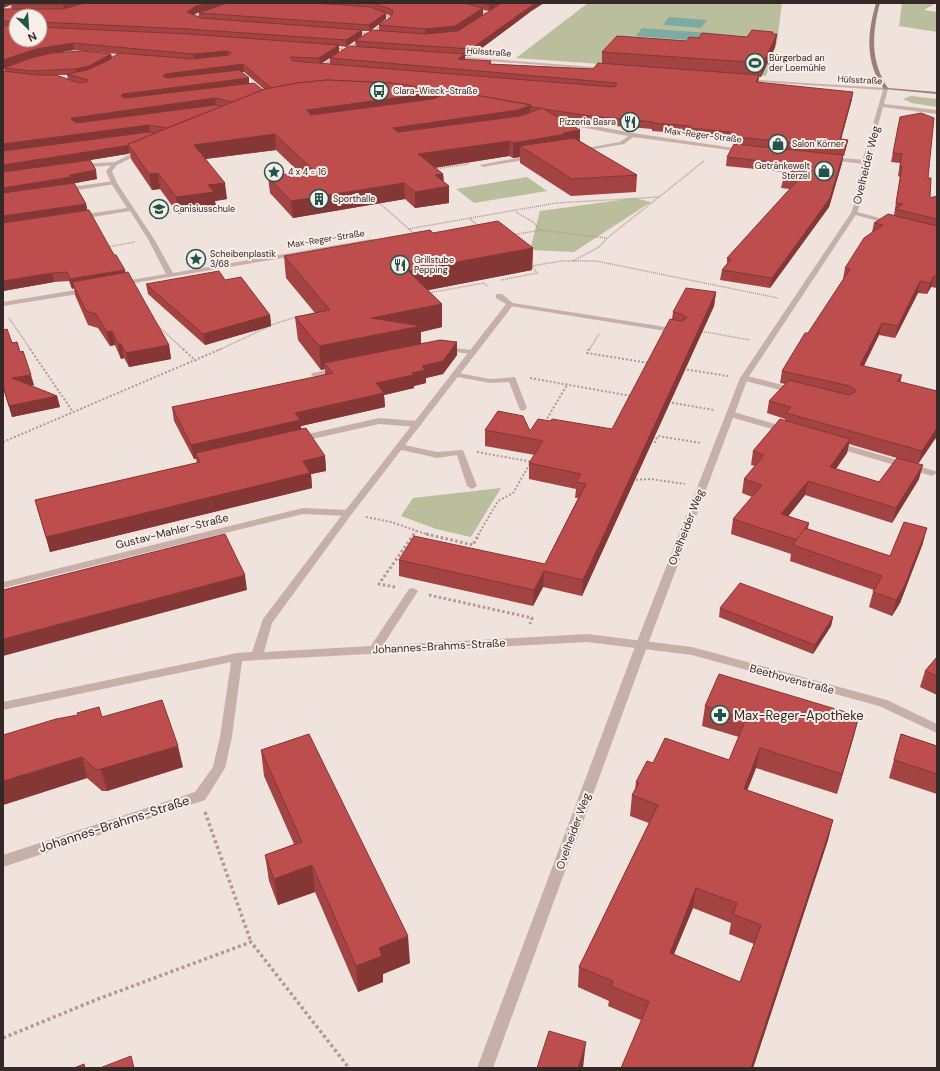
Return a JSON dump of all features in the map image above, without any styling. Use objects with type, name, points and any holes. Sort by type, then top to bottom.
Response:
[{"type":"main road","points":[[878,3],[872,32],[870,54],[881,83],[886,89]]},
{"type":"main road","name":"Hülsstraße","points":[[886,89],[937,93]]},
{"type":"street","points":[[3,12],[21,3]]},
{"type":"street","points":[[202,22],[191,19],[198,15],[239,3]]},
{"type":"street","points":[[450,3],[490,14]]},
{"type":"street","points":[[484,18],[495,10]]},
{"type":"street","points":[[321,67],[389,21],[390,17],[372,11]]},
{"type":"street","points":[[340,32],[378,35]]},
{"type":"street","points":[[317,47],[364,50]]},
{"type":"street","points":[[40,57],[59,52],[75,51],[92,52],[127,58]]},
{"type":"street","points":[[109,64],[119,57]]},
{"type":"street","name":"Hülsstraße","points":[[447,57],[616,70]]},
{"type":"street","points":[[307,67],[329,68]]},
{"type":"street","name":"Hülsstraße","points":[[739,79],[886,89]]},
{"type":"street","name":"Ovelheider Weg","points":[[485,1068],[642,644],[744,378],[854,213],[860,196],[865,162],[886,89]]},
{"type":"street","points":[[881,105],[937,112]]},
{"type":"street","name":"Max-Reger-Straße","points":[[549,120],[633,135],[748,150]]},
{"type":"street","points":[[568,152],[622,143],[633,135]]},
{"type":"street","points":[[72,167],[115,164],[150,147]]},
{"type":"street","points":[[483,165],[537,156]]},
{"type":"street","points":[[826,158],[865,162]]},
{"type":"street","points":[[115,164],[109,171],[114,183],[151,239],[170,274]]},
{"type":"street","points":[[58,191],[114,183]]},
{"type":"street","points":[[71,219],[132,210]]},
{"type":"street","points":[[854,213],[899,225]]},
{"type":"street","name":"Max-Reger-Straße","points":[[114,285],[170,274],[383,239]]},
{"type":"street","points":[[3,304],[99,288]]},
{"type":"street","points":[[499,296],[510,304],[680,331]]},
{"type":"street","points":[[257,656],[267,622],[348,513],[510,304]]},
{"type":"street","points":[[434,350],[441,349],[473,352]]},
{"type":"street","points":[[315,375],[345,369]]},
{"type":"street","points":[[456,374],[490,381],[512,379],[523,408]]},
{"type":"street","points":[[744,378],[806,394]]},
{"type":"street","points":[[730,414],[795,433]]},
{"type":"street","points":[[293,440],[379,421],[418,424]]},
{"type":"street","points":[[825,442],[932,473]]},
{"type":"street","points":[[400,447],[436,455],[460,452],[472,486]]},
{"type":"street","name":"Gustav-Mahler-Straße","points":[[3,585],[304,511],[348,513]]},
{"type":"street","points":[[374,650],[413,591]]},
{"type":"street","name":"Johannes-Brahms-Straße","points":[[3,706],[237,657],[587,638],[642,644]]},
{"type":"street","name":"Beethovenstraße","points":[[642,644],[692,651],[883,704],[937,729]]},
{"type":"street","name":"Johannes-Brahms-Straße","points":[[3,861],[200,796],[219,768],[226,738],[237,657]]},
{"type":"path","points":[[571,262],[599,247],[607,238],[699,166],[719,147]]},
{"type":"path","points":[[432,169],[479,162],[483,165]]},
{"type":"path","points":[[408,229],[556,203],[659,197]]},
{"type":"path","points":[[378,202],[420,239]]},
{"type":"path","points":[[515,211],[533,222],[541,230]]},
{"type":"path","points":[[470,218],[482,228]]},
{"type":"path","points":[[510,235],[541,230],[607,238]]},
{"type":"path","points":[[104,247],[151,239]]},
{"type":"path","points":[[499,280],[537,273],[526,261]]},
{"type":"path","points":[[532,266],[562,261],[596,261],[794,302]]},
{"type":"path","points":[[421,294],[491,282]]},
{"type":"path","points":[[484,283],[499,296]]},
{"type":"path","points":[[3,442],[196,361],[274,324],[304,315]]},
{"type":"path","points":[[7,316],[73,412]]},
{"type":"path","points":[[608,320],[587,353],[650,363]]},
{"type":"path","points":[[155,323],[196,361]]},
{"type":"path","points":[[680,331],[681,328],[768,343]]},
{"type":"path","points":[[681,368],[744,378]]},
{"type":"path","points":[[512,379],[522,377],[637,397]]},
{"type":"path","points":[[551,423],[544,422],[567,385]]},
{"type":"path","points":[[660,401],[730,414]]},
{"type":"path","points":[[647,441],[654,442],[658,436],[717,446]]},
{"type":"path","points":[[460,452],[470,450],[538,463]]},
{"type":"path","points":[[348,513],[391,522],[416,531],[473,545],[498,501],[513,493],[531,462]]},
{"type":"path","points":[[630,480],[650,478],[701,487]]},
{"type":"path","points":[[416,531],[379,584],[532,618],[523,642]]},
{"type":"path","points":[[200,796],[251,942],[348,1068]]},
{"type":"path","points":[[3,1038],[98,999],[251,942]]},
{"type":"green space","points":[[588,3],[782,3],[777,42],[766,76],[516,58]]},
{"type":"green space","points":[[902,3],[936,3],[924,10],[937,12],[937,32],[899,26]]},
{"type":"green space","points":[[911,96],[937,99],[937,107],[912,103],[903,99]]},
{"type":"green space","points":[[527,177],[547,191],[474,203],[456,189]]},
{"type":"green space","points":[[635,198],[651,202],[574,252],[530,250],[540,211]]},
{"type":"green space","points":[[501,488],[471,537],[436,529],[401,516],[413,498]]},
{"type":"water","points":[[669,17],[707,20],[701,28],[663,25]]},
{"type":"water","points":[[642,28],[721,34],[716,42],[636,36]]},
{"type":"building","points":[[13,3],[68,3],[11,4]]},
{"type":"building","points":[[85,3],[208,3],[196,6],[187,12],[201,18],[362,30],[346,40],[188,29],[48,22],[48,9],[63,9]]},
{"type":"building","points":[[227,3],[314,3],[371,7],[386,13],[369,25],[199,13]]},
{"type":"building","points":[[373,3],[464,3],[483,8],[455,26],[425,29],[379,25],[391,17],[393,10]]},
{"type":"building","points":[[481,3],[492,3],[489,5]]},
{"type":"building","points":[[502,3],[535,3],[471,49],[355,41],[372,30],[425,34],[458,31]]},
{"type":"building","points":[[3,9],[8,9],[8,21],[3,20]]},
{"type":"building","points":[[3,25],[8,25],[8,48],[42,48],[3,60]]},
{"type":"building","points":[[48,27],[188,34],[339,45],[319,58],[290,57],[293,61],[613,87],[617,85],[616,83],[330,58],[349,46],[465,54],[458,59],[491,61],[489,64],[593,69],[598,63],[759,75],[756,82],[853,92],[840,139],[848,140],[845,148],[737,137],[738,135],[727,134],[730,132],[690,128],[690,126],[591,116],[531,107],[531,105],[452,91],[447,93],[441,92],[441,90],[390,83],[327,80],[297,83],[271,88],[243,64],[165,74],[163,76],[167,78],[239,70],[249,78],[123,94],[121,96],[125,98],[254,83],[263,90],[233,102],[215,98],[71,119],[76,123],[215,105],[223,106],[167,128],[149,125],[3,144],[3,71],[37,75],[56,75],[79,83],[87,82],[88,80],[67,74],[87,70],[107,61],[119,53],[193,59],[229,55],[231,53],[227,51],[193,54],[73,43],[48,47]]},
{"type":"building","points":[[752,30],[773,32],[772,34],[777,34],[763,63],[602,52],[617,36],[687,41],[689,37],[699,38],[702,33],[747,37]]},
{"type":"building","points":[[83,51],[111,54],[89,66],[75,69],[32,71],[4,68],[31,58],[52,53]]},
{"type":"building","points":[[327,80],[390,83],[441,90],[431,93],[307,110],[311,115],[433,99],[452,91],[531,105],[518,110],[393,128],[398,132],[520,116],[542,108],[580,130],[563,133],[566,134],[513,143],[510,141],[418,154],[443,174],[435,175],[449,186],[415,192],[404,183],[291,201],[268,177],[313,170],[275,134],[194,145],[225,183],[208,185],[214,192],[176,197],[158,173],[149,174],[128,144],[265,89],[297,83]]},
{"type":"building","points":[[921,113],[934,118],[928,178],[931,178],[930,198],[937,196],[937,219],[895,209],[903,204],[896,203],[902,167],[900,167],[902,154],[893,153],[900,117]]},
{"type":"building","points":[[149,132],[156,133],[125,146],[3,165],[3,151]]},
{"type":"building","points":[[574,138],[637,175],[572,179],[520,146]]},
{"type":"building","points":[[734,144],[843,155],[830,198],[772,278],[722,270],[731,259],[727,258],[797,181],[783,180],[788,164],[727,157]]},
{"type":"building","points":[[90,160],[96,170],[70,175],[71,177],[3,188],[3,172]]},
{"type":"building","points":[[74,183],[86,204],[3,216],[3,193]]},
{"type":"building","points":[[89,210],[114,255],[116,255],[125,270],[70,279],[67,272],[3,281],[3,223]]},
{"type":"building","points":[[888,214],[937,226],[937,276],[934,276],[930,283],[920,281],[898,326],[882,323],[860,365],[902,375],[897,381],[937,391],[937,428],[922,451],[786,413],[791,407],[769,401],[789,380],[849,395],[855,392],[855,389],[850,386],[782,371],[805,333],[808,333],[850,269],[845,268],[864,238],[883,225],[874,223]]},
{"type":"building","points":[[498,221],[533,248],[408,271],[442,304],[371,318],[421,326],[319,346],[295,317],[330,310],[284,256],[430,230],[433,233]]},
{"type":"building","points":[[219,271],[225,280],[241,277],[270,315],[203,334],[146,284]]},
{"type":"building","points":[[128,272],[169,345],[126,353],[121,344],[118,344],[112,331],[107,332],[96,314],[86,311],[72,282]]},
{"type":"building","points":[[686,288],[716,292],[583,580],[544,571],[534,590],[399,560],[414,536],[545,564],[586,484],[576,482],[581,474],[529,463],[543,441],[485,430],[498,411],[523,416],[530,431],[538,419],[550,421],[552,419],[612,429],[670,319],[681,321],[687,318],[682,314],[673,312]]},
{"type":"building","points":[[3,327],[4,330],[7,329],[12,343],[17,342],[20,352],[23,351],[31,375],[12,378],[57,396],[9,406],[3,386]]},
{"type":"building","points":[[440,340],[457,342],[443,361],[422,366],[425,370],[412,373],[413,375],[376,383],[384,393],[295,413],[300,420],[191,445],[172,407],[333,373],[324,363]]},
{"type":"building","points":[[780,419],[850,439],[830,467],[879,482],[897,458],[923,465],[896,508],[808,481],[781,514],[809,523],[797,540],[733,519],[762,485],[744,479],[764,455],[753,451]]},
{"type":"building","points":[[306,428],[325,456],[303,461],[310,473],[46,537],[35,500],[200,462],[196,453]]},
{"type":"building","points":[[904,522],[927,528],[904,587],[896,600],[873,592],[882,576],[793,545],[805,528],[890,556]]},
{"type":"building","points":[[225,534],[245,575],[3,639],[3,590]]},
{"type":"building","points":[[740,583],[833,617],[815,645],[720,608]]},
{"type":"building","points":[[937,657],[937,676],[925,671]]},
{"type":"building","points":[[719,674],[859,716],[842,774],[760,748],[744,789],[833,820],[751,1068],[621,1068],[649,1002],[611,986],[613,981],[579,967],[658,805],[632,795],[639,783],[636,782],[647,761],[653,763],[665,738],[729,760],[746,719],[705,706]],"holes":[[[696,888],[737,903],[733,914],[761,925],[740,982],[670,953]]]},
{"type":"building","points":[[162,700],[178,746],[96,770],[82,757],[3,781],[3,735],[56,719],[78,715],[77,713],[99,707],[102,717]]},
{"type":"building","points":[[309,734],[408,936],[379,948],[382,956],[356,966],[312,865],[274,879],[265,855],[302,842],[261,750]]},
{"type":"building","points":[[901,734],[937,746],[937,774],[894,760]]},
{"type":"building","points":[[549,1031],[586,1042],[578,1068],[537,1068]]},
{"type":"building","points":[[131,1056],[134,1068],[100,1068]]},
{"type":"building","points":[[84,1064],[85,1068],[74,1068]]},
{"type":"place","name":"Bürgerbad an der Loemühle","points":[[755,63]]},
{"type":"place","name":"Clara-Wieck-Straße","points":[[379,91]]},
{"type":"place","name":"Pizzeria Basra","points":[[630,122]]},
{"type":"place","name":"Salon Körner","points":[[778,144]]},
{"type":"place","name":"Getränkewelt Sterzel","points":[[824,171]]},
{"type":"place","name":"4 x 4 = 16","points":[[274,172]]},
{"type":"place","name":"Sporthalle","points":[[319,199]]},
{"type":"place","name":"Canisiusschule","points":[[159,209]]},
{"type":"place","name":"Scheibenplastik 3/68","points":[[196,259]]},
{"type":"place","name":"Grillstube Pepping","points":[[400,265]]},
{"type":"place","name":"Max-Reger-Apotheke","points":[[720,715]]}]
